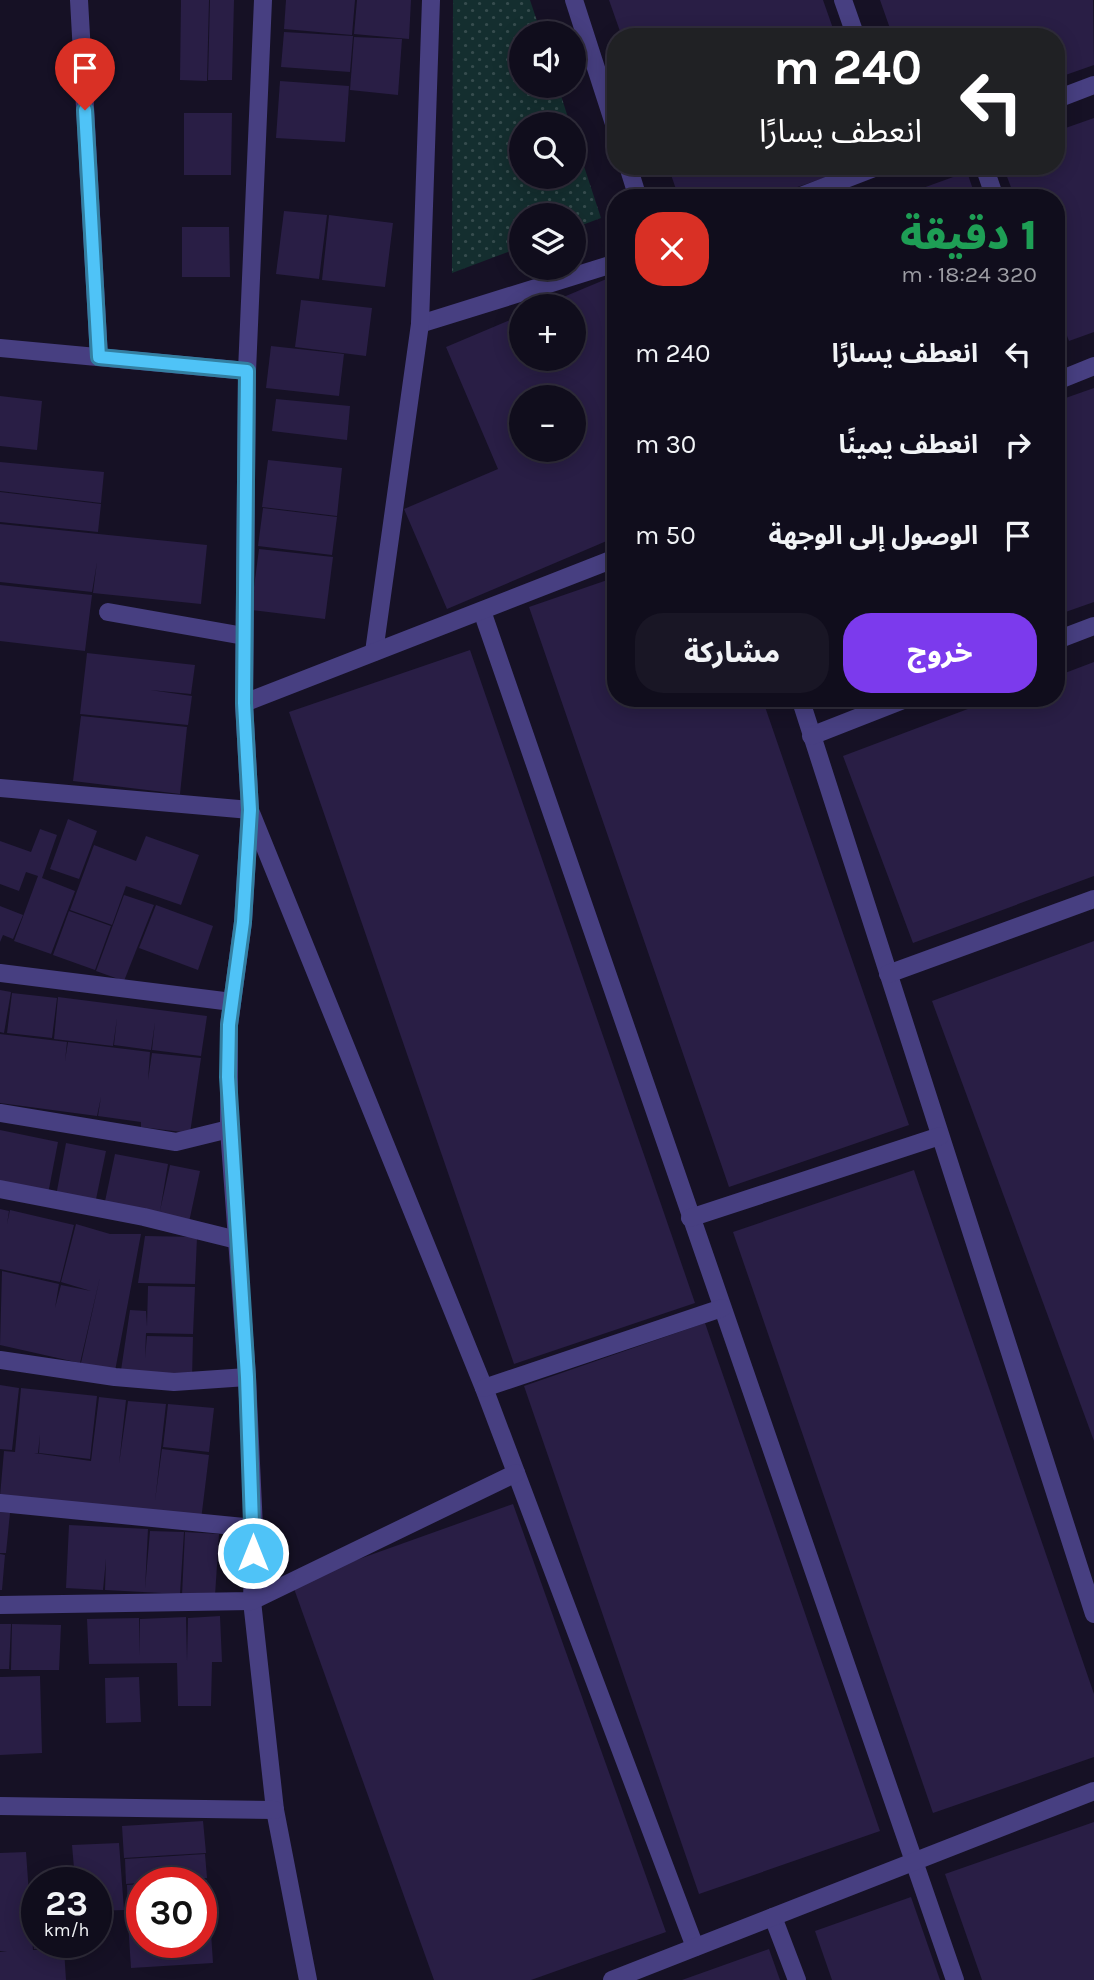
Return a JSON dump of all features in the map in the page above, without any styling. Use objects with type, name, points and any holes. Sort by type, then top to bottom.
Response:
[{"type":"street","points":[[79,0],[99,357]]},
{"type":"street","points":[[263,0],[247,371],[244,703],[250,810],[243,922],[232,1002],[229,1129],[247,1377],[254,1528],[253,1601],[275,1810],[308,1980]]},
{"type":"street","points":[[374,652],[421,324],[432,0]]},
{"type":"street","points":[[574,0],[607,102]]},
{"type":"street","points":[[843,0],[853,28]]},
{"type":"street","points":[[1065,96],[1094,85]]},
{"type":"street","points":[[819,189],[856,175]]},
{"type":"street","points":[[421,324],[607,267]]},
{"type":"street","points":[[0,348],[247,371]]},
{"type":"street","points":[[1065,378],[1094,366]]},
{"type":"street","points":[[244,703],[607,562]]},
{"type":"street","points":[[482,611],[955,1980]]},
{"type":"street","points":[[108,612],[244,636]]},
{"type":"street","points":[[1065,637],[1094,626]]},
{"type":"street","points":[[803,707],[1094,1614]]},
{"type":"street","points":[[811,736],[885,707]]},
{"type":"street","points":[[0,788],[250,810]]},
{"type":"street","points":[[250,810],[484,1388],[695,1947]]},
{"type":"street","points":[[888,974],[1094,899]]},
{"type":"street","points":[[0,973],[232,1002]]},
{"type":"street","points":[[0,1113],[176,1142],[229,1129]]},
{"type":"street","points":[[690,1218],[940,1136]]},
{"type":"street","points":[[0,1189],[144,1217],[237,1240]]},
{"type":"street","points":[[484,1388],[722,1308]]},
{"type":"street","points":[[0,1360],[116,1377],[174,1382],[247,1377]]},
{"type":"street","points":[[0,1605],[253,1601],[516,1473]]},
{"type":"street","points":[[0,1503],[254,1528]]},
{"type":"street","points":[[612,1980],[1094,1791]]},
{"type":"street","points":[[0,1806],[275,1810]]},
{"type":"street","points":[[773,1917],[797,1980]]},
{"type":"green space","points":[[453,0],[530,0],[537,21],[509,21],[509,98],[562,98],[566,112],[509,112],[509,189],[586,189],[586,172],[601,218],[586,224],[586,203],[509,203],[509,252],[452,273]]},
{"type":"building","points":[[181,0],[209,0],[207,81],[180,80]]},
{"type":"building","points":[[210,0],[234,0],[232,80],[208,80]]},
{"type":"building","points":[[286,0],[355,0],[352,35],[284,29]]},
{"type":"building","points":[[357,0],[411,0],[409,39],[354,34]]},
{"type":"building","points":[[609,0],[823,0],[833,28],[619,28]]},
{"type":"building","points":[[880,0],[1093,0],[1094,65],[1065,75],[1065,28],[890,28]]},
{"type":"building","points":[[284,32],[353,36],[350,72],[281,67]]},
{"type":"building","points":[[354,37],[402,39],[398,95],[350,90]]},
{"type":"building","points":[[280,81],[349,86],[345,142],[276,138]]},
{"type":"building","points":[[184,113],[232,113],[231,175],[184,175]]},
{"type":"building","points":[[1094,118],[1094,332],[1069,341],[1065,331],[1065,189],[1012,189],[1006,175],[1065,175],[1065,128]]},
{"type":"building","points":[[671,175],[832,175],[792,189],[676,189]]},
{"type":"building","points":[[959,175],[968,175],[973,189],[920,189]]},
{"type":"building","points":[[284,211],[327,215],[319,279],[276,274]]},
{"type":"building","points":[[329,215],[393,223],[385,287],[322,280]]},
{"type":"building","points":[[182,227],[229,227],[230,277],[182,277]]},
{"type":"building","points":[[607,279],[607,541],[447,609],[404,509],[498,469],[446,347],[509,320],[509,371],[586,371],[586,294],[571,294]]},
{"type":"building","points":[[301,300],[372,308],[366,356],[295,347]]},
{"type":"building","points":[[271,346],[344,354],[339,396],[266,388]]},
{"type":"building","points":[[1094,388],[1094,602],[1065,612],[1065,398]]},
{"type":"building","points":[[0,396],[42,401],[37,450],[0,446]]},
{"type":"building","points":[[276,399],[350,406],[347,440],[272,431]]},
{"type":"building","points":[[268,460],[342,468],[337,516],[262,507]]},
{"type":"building","points":[[0,462],[104,472],[101,503],[0,491]]},
{"type":"building","points":[[0,492],[101,504],[98,532],[0,522]]},
{"type":"building","points":[[263,508],[337,517],[332,555],[258,546]]},
{"type":"building","points":[[0,524],[207,545],[201,604],[93,593],[97,562],[92,592],[0,582]]},
{"type":"building","points":[[259,549],[333,557],[325,619],[251,610]]},
{"type":"building","points":[[607,580],[607,707],[765,707],[909,1125],[729,1187],[529,607]]},
{"type":"building","points":[[0,585],[92,595],[85,651],[0,641]]},
{"type":"building","points":[[470,650],[695,1303],[514,1364],[289,712]]},
{"type":"building","points":[[87,653],[195,665],[191,694],[150,690],[192,696],[188,725],[80,714]]},
{"type":"building","points":[[1094,662],[1094,876],[913,943],[843,756],[973,707],[1065,707],[1065,673]]},
{"type":"building","points":[[81,716],[187,727],[180,794],[73,781]]},
{"type":"building","points":[[68,819],[97,831],[79,879],[50,869]]},
{"type":"building","points":[[40,829],[57,835],[42,878],[75,891],[51,954],[14,941],[38,876],[26,872],[19,891],[0,884],[0,841],[31,852]]},
{"type":"building","points":[[146,836],[199,855],[181,905],[126,886],[112,925],[70,910],[94,845],[136,861]]},
{"type":"building","points":[[124,895],[154,905],[124,981],[96,971]]},
{"type":"building","points":[[156,905],[213,926],[198,970],[139,948]]},
{"type":"building","points":[[0,906],[23,915],[13,939],[3,935],[0,942]]},
{"type":"building","points":[[69,911],[111,926],[95,970],[53,955]]},
{"type":"building","points":[[1094,941],[1094,1441],[932,1001]]},
{"type":"building","points":[[0,990],[11,992],[4,1033],[0,1032]]},
{"type":"building","points":[[12,993],[57,998],[52,1038],[7,1033]]},
{"type":"building","points":[[58,997],[207,1016],[201,1056],[152,1050],[155,1022],[151,1050],[114,1045],[117,1018],[113,1046],[54,1039]]},
{"type":"building","points":[[0,1034],[67,1042],[65,1061],[68,1042],[150,1052],[148,1080],[152,1053],[201,1058],[190,1133],[141,1127],[141,1122],[98,1116],[101,1097],[97,1116],[0,1103]]},
{"type":"building","points":[[0,1130],[58,1142],[48,1194],[0,1184]]},
{"type":"building","points":[[66,1143],[106,1151],[95,1204],[56,1196]]},
{"type":"building","points":[[115,1154],[168,1164],[160,1211],[170,1165],[200,1171],[189,1222],[104,1206]]},
{"type":"building","points":[[914,1170],[1094,1694],[1094,1757],[933,1813],[733,1232]]},
{"type":"building","points":[[0,1209],[9,1211],[7,1224],[10,1210],[74,1225],[60,1282],[0,1269]]},
{"type":"building","points":[[76,1224],[110,1234],[141,1234],[115,1371],[81,1363],[100,1277],[80,1363],[0,1345],[2,1271],[59,1284],[55,1308],[61,1285],[91,1291],[61,1282]]},
{"type":"building","points":[[145,1236],[197,1237],[195,1284],[138,1283]]},
{"type":"building","points":[[148,1286],[195,1287],[193,1334],[146,1333],[145,1358],[147,1336],[193,1337],[192,1379],[120,1377],[130,1310],[146,1311],[147,1326]]},
{"type":"building","points":[[705,1323],[880,1831],[699,1894],[524,1386]]},
{"type":"building","points":[[0,1385],[19,1388],[12,1450],[0,1449]]},
{"type":"building","points":[[21,1388],[97,1396],[90,1459],[39,1453],[40,1435],[38,1453],[34,1453],[91,1461],[99,1397],[126,1400],[119,1464],[128,1401],[166,1404],[155,1501],[162,1449],[209,1455],[201,1520],[0,1496],[4,1451],[15,1452]]},
{"type":"building","points":[[168,1404],[214,1408],[209,1452],[163,1447]]},
{"type":"building","points":[[513,1504],[666,1932],[531,1980],[434,1980],[292,1583]]},
{"type":"building","points":[[0,1512],[10,1513],[6,1553],[0,1553]]},
{"type":"building","points":[[69,1525],[148,1529],[145,1589],[150,1531],[184,1532],[180,1594],[105,1590],[106,1559],[103,1590],[66,1588]]},
{"type":"building","points":[[185,1532],[219,1534],[215,1596],[182,1595]]},
{"type":"building","points":[[0,1554],[5,1555],[2,1590],[0,1590]]},
{"type":"building","points":[[220,1616],[222,1662],[212,1662],[211,1706],[178,1706],[177,1663],[89,1664],[87,1619],[139,1618],[140,1656],[140,1619],[186,1617],[187,1661],[188,1618]]},
{"type":"building","points":[[0,1624],[11,1624],[9,1669],[0,1669]]},
{"type":"building","points":[[12,1624],[61,1625],[59,1670],[11,1670]]},
{"type":"building","points":[[40,1676],[42,1753],[0,1755],[0,1677]]},
{"type":"building","points":[[139,1677],[141,1722],[106,1723],[105,1678]]},
{"type":"building","points":[[203,1821],[206,1853],[124,1858],[122,1826]]},
{"type":"building","points":[[1094,1822],[1094,1980],[982,1980],[945,1874]]},
{"type":"building","points":[[119,1843],[124,1910],[112,1910],[112,1867],[74,1867],[72,1845]]},
{"type":"building","points":[[26,1852],[27,1867],[21,1867],[21,1958],[65,1958],[66,1980],[0,1980],[0,1952],[7,1952],[0,1951],[0,1853]]},
{"type":"building","points":[[205,1854],[206,1867],[126,1867],[126,1884],[125,1859]]},
{"type":"building","points":[[911,1897],[940,1980],[832,1980],[815,1931]]},
{"type":"building","points":[[769,1949],[780,1980],[682,1980]]},
{"type":"building","points":[[130,1958],[213,1958],[213,1963],[131,1968]]},
{"type":"route","points":[[85,110],[99,357],[247,371],[244,703],[250,810],[243,922],[229,1025],[228,1077],[229,1129],[247,1377],[253,1553]]}]
